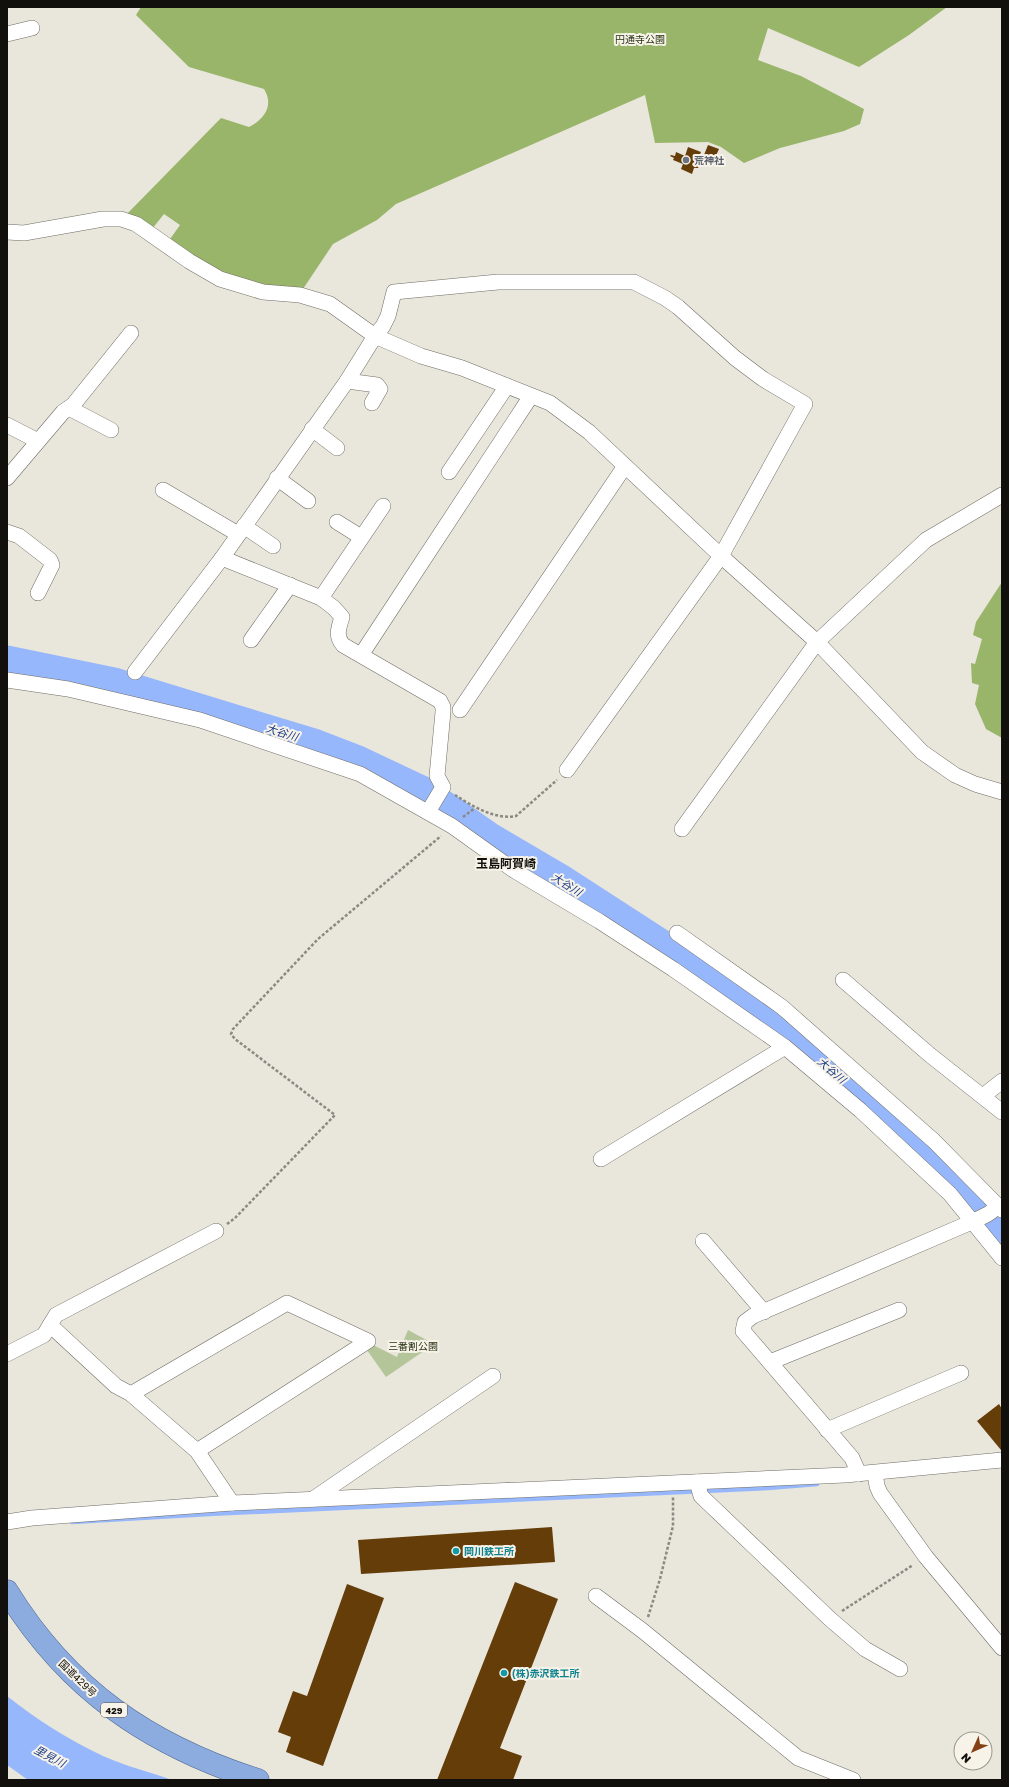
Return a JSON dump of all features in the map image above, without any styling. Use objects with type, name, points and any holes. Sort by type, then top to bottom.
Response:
[{"type":"highway","name":"国道429号","points":[[7,1591],[38,1636],[66,1668],[98,1698],[132,1722],[166,1742],[202,1760],[258,1780]]},
{"type":"street","points":[[7,34],[32,28]]},
{"type":"street","points":[[7,232],[24,234],[103,219],[121,219],[136,224],[189,261],[220,279],[263,292],[300,295],[330,304],[375,336],[421,356],[462,368],[550,403],[589,432],[720,556],[817,642],[922,752],[955,775],[975,784],[1002,792]]},
{"type":"street","points":[[135,672],[222,558],[277,478],[347,381],[375,336],[383,326],[388,316],[394,292],[498,282],[634,282],[665,298],[678,307],[736,358],[763,379],[805,404],[720,556],[567,770]]},
{"type":"street","points":[[7,478],[63,412],[73,405],[131,333]]},
{"type":"street","points":[[347,381],[377,385],[380,389],[372,402]]},
{"type":"street","points":[[449,472],[507,386]]},
{"type":"street","points":[[361,655],[531,396]]},
{"type":"street","points":[[69,408],[110,430]]},
{"type":"street","points":[[7,425],[38,441]]},
{"type":"street","points":[[312,429],[337,448]]},
{"type":"street","points":[[460,710],[625,466]]},
{"type":"street","points":[[277,478],[308,500]]},
{"type":"street","points":[[163,490],[273,546]]},
{"type":"street","points":[[682,829],[817,642],[926,540],[1002,495]]},
{"type":"street","points":[[321,598],[383,506]]},
{"type":"street","points":[[337,522],[361,537]]},
{"type":"street","points":[[7,532],[19,536],[50,560],[52,565],[38,593]]},
{"type":"street","points":[[222,558],[321,598],[334,608],[342,617],[338,632],[338,640],[343,645],[440,701],[443,706],[443,712],[437,776],[443,787],[428,812]]},
{"type":"street","points":[[251,640],[290,585]]},
{"type":"street","points":[[7,680],[68,689],[200,720],[360,774],[428,812],[452,826],[515,871],[599,921],[667,965],[785,1047],[860,1110],[950,1194],[974,1221],[1002,1258]]},
{"type":"street","points":[[677,933],[782,1007],[934,1141],[1001,1207],[974,1221],[753,1316],[745,1322],[743,1331],[852,1458],[859,1474]]},
{"type":"street","points":[[843,980],[930,1056],[1002,1112]]},
{"type":"street","points":[[601,1159],[785,1047]]},
{"type":"street","points":[[983,1096],[1002,1081]]},
{"type":"street","points":[[7,1354],[44,1335],[56,1314],[216,1231]]},
{"type":"street","points":[[703,1241],[764,1312]]},
{"type":"street","points":[[131,1394],[287,1303],[368,1341],[196,1451]]},
{"type":"street","points":[[770,1362],[899,1310]]},
{"type":"street","points":[[50,1325],[116,1386],[131,1394],[196,1451],[232,1503]]},
{"type":"street","points":[[827,1430],[962,1373]]},
{"type":"street","points":[[313,1500],[493,1376]]},
{"type":"street","points":[[7,1522],[32,1518],[232,1503],[699,1488],[859,1474],[876,1479],[1002,1460]]},
{"type":"street","points":[[876,1479],[926,1557],[1002,1648]]},
{"type":"street","points":[[699,1488],[830,1619],[865,1649],[900,1669]]},
{"type":"street","points":[[596,1596],[643,1631],[798,1758],[853,1780]]},
{"type":"path","points":[[443,787],[475,808],[507,818],[516,816],[567,770]]},
{"type":"path","points":[[470,810],[475,808]]},
{"type":"path","points":[[216,1231],[235,1218],[335,1115],[235,1039],[231,1034],[233,1029],[318,939],[452,826]]},
{"type":"path","points":[[643,1631],[660,1578],[673,1526],[673,1496]]},
{"type":"path","points":[[830,1619],[926,1557]]},
{"type":"green space","name":"円通寺公園","points":[[141,7],[947,7],[909,35],[859,67],[768,28],[758,60],[801,76],[864,109],[860,124],[844,131],[780,148],[744,163],[721,147],[708,142],[655,143],[645,95],[396,204],[377,220],[333,244],[301,292],[236,281],[168,242],[180,225],[164,214],[152,229],[126,215],[221,118],[249,127],[260,120],[268,106],[267,95],[264,89],[189,67],[136,15]]},
{"type":"green space","points":[[1002,582],[1002,738],[986,729],[975,704],[979,685],[972,683],[971,663],[975,664],[982,639],[973,635],[976,622]]},
{"type":"green space","name":"三番割公園","points":[[408,1330],[434,1344],[386,1377],[367,1350],[373,1345],[397,1357]]},
{"type":"water","name":"里見川","points":[[7,1696],[54,1729],[90,1750],[120,1763],[172,1780],[28,1780],[7,1765]]},
{"type":"building","points":[[708,145],[719,149],[714,160],[704,155]]},
{"type":"building","name":"荒神社","points":[[688,147],[701,152],[698,159],[701,160],[698,168],[694,168],[692,174],[681,169],[683,164],[673,160],[674,158],[670,156],[675,156],[676,152],[685,156]]},
{"type":"building","points":[[999,1404],[1002,1409],[1001,1450],[977,1421]]},
{"type":"building","name":"岡川鉄工所","points":[[552,1527],[555,1562],[361,1574],[358,1540]]},
{"type":"building","name":"(株)赤沢鉄工所","points":[[515,1582],[558,1599],[500,1748],[522,1756],[513,1780],[437,1780]]},
{"type":"building","points":[[347,1584],[384,1598],[323,1766],[286,1752],[291,1737],[278,1732],[293,1691],[307,1696]]},
{"type":"waterway","name":"大谷川","points":[[7,659],[114,681],[317,743],[356,758],[426,791],[492,837],[565,880],[701,968],[772,1021],[835,1072],[935,1161],[988,1214],[1002,1234]]},
{"type":"waterway","points":[[72,1522],[209,1514],[768,1488],[817,1484]]},
{"type":"place","name":"荒神社","points":[[686,160]]},
{"type":"place","name":"岡川鉄工所","points":[[456,1551]]},
{"type":"place","name":"(株)赤沢鉄工所","points":[[504,1673]]},
{"type":"district","name":"玉島阿賀崎","points":[[506,863]]}]
